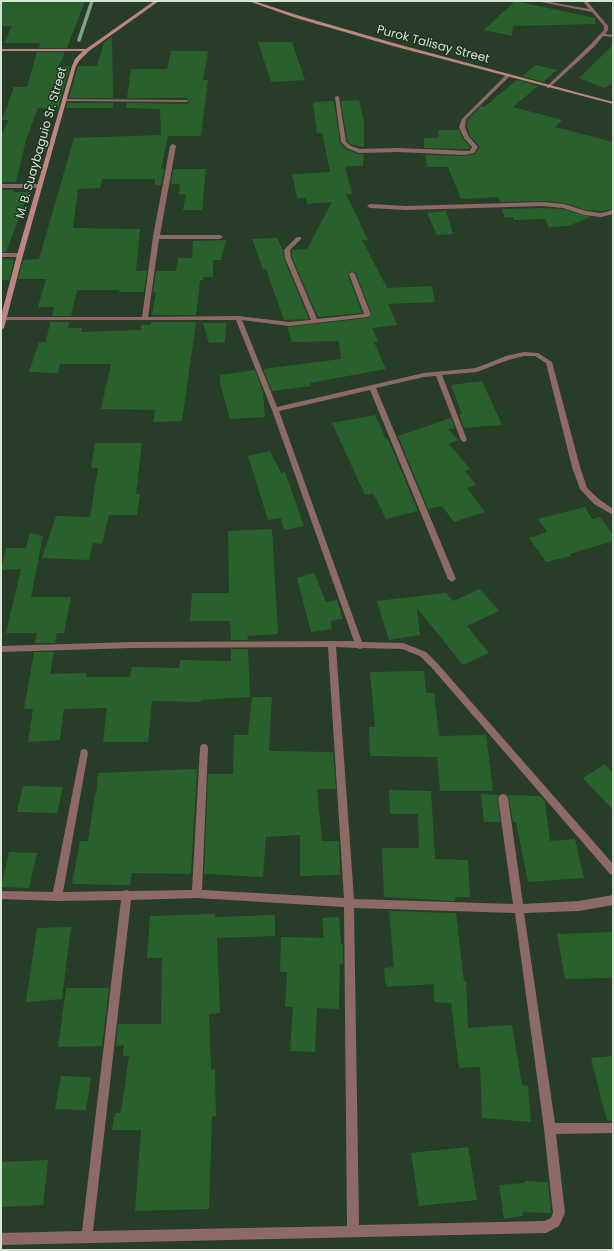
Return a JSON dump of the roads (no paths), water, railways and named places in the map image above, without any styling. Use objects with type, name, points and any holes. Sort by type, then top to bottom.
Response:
[{"type":"street","name":"M. B. Suaybaguio Sr. Street","points":[[1,328],[20,255],[74,66],[77,60],[87,50],[157,1]]},
{"type":"street","name":"Purok Talisay Street","points":[[250,1],[305,20],[508,76],[613,103]]},
{"type":"street","points":[[538,1],[593,11]]},
{"type":"street","points":[[549,87],[606,30],[606,26],[585,1]]},
{"type":"street","points":[[602,35],[613,36]]},
{"type":"street","points":[[1,50],[87,50]]},
{"type":"street","points":[[336,97],[344,142],[349,147],[359,151],[398,150],[464,154],[472,152],[475,147],[467,138],[462,127],[464,119],[508,76]]},
{"type":"street","points":[[64,100],[187,100]]},
{"type":"street","points":[[145,319],[156,237],[173,146]]},
{"type":"street","points":[[1,186],[40,186]]},
{"type":"street","points":[[370,206],[406,208],[543,204],[564,206],[585,213],[601,215],[613,212]]},
{"type":"street","points":[[156,237],[220,237]]},
{"type":"street","points":[[299,238],[287,250],[288,258],[315,322]]},
{"type":"street","points":[[1,255],[20,255]]},
{"type":"street","points":[[3,319],[238,318],[289,324],[368,315],[352,274]]},
{"type":"street","points":[[238,318],[275,410],[360,646]]},
{"type":"street","points":[[275,410],[424,376],[477,370],[506,358],[524,354],[536,354],[549,362],[576,467],[584,489],[597,502],[613,512]]},
{"type":"street","points":[[439,375],[464,440]]},
{"type":"street","points":[[372,387],[452,579]]},
{"type":"street","points":[[332,644],[349,903],[353,1232]]},
{"type":"street","points":[[1,649],[131,645],[332,644],[360,646],[403,646],[423,654],[435,666],[613,871]]},
{"type":"street","points":[[197,894],[204,748]]},
{"type":"street","points":[[57,897],[84,753]]},
{"type":"street","points":[[1,1239],[546,1227],[555,1222],[559,1213],[550,1129],[504,798]]},
{"type":"street","points":[[87,1236],[127,894]]},
{"type":"street","points":[[1,895],[57,897],[127,894],[197,894],[349,903],[519,909],[579,906],[613,900]]},
{"type":"street","points":[[550,1129],[613,1128]]},
{"type":"waterway","points":[[79,40],[92,1]]}]
